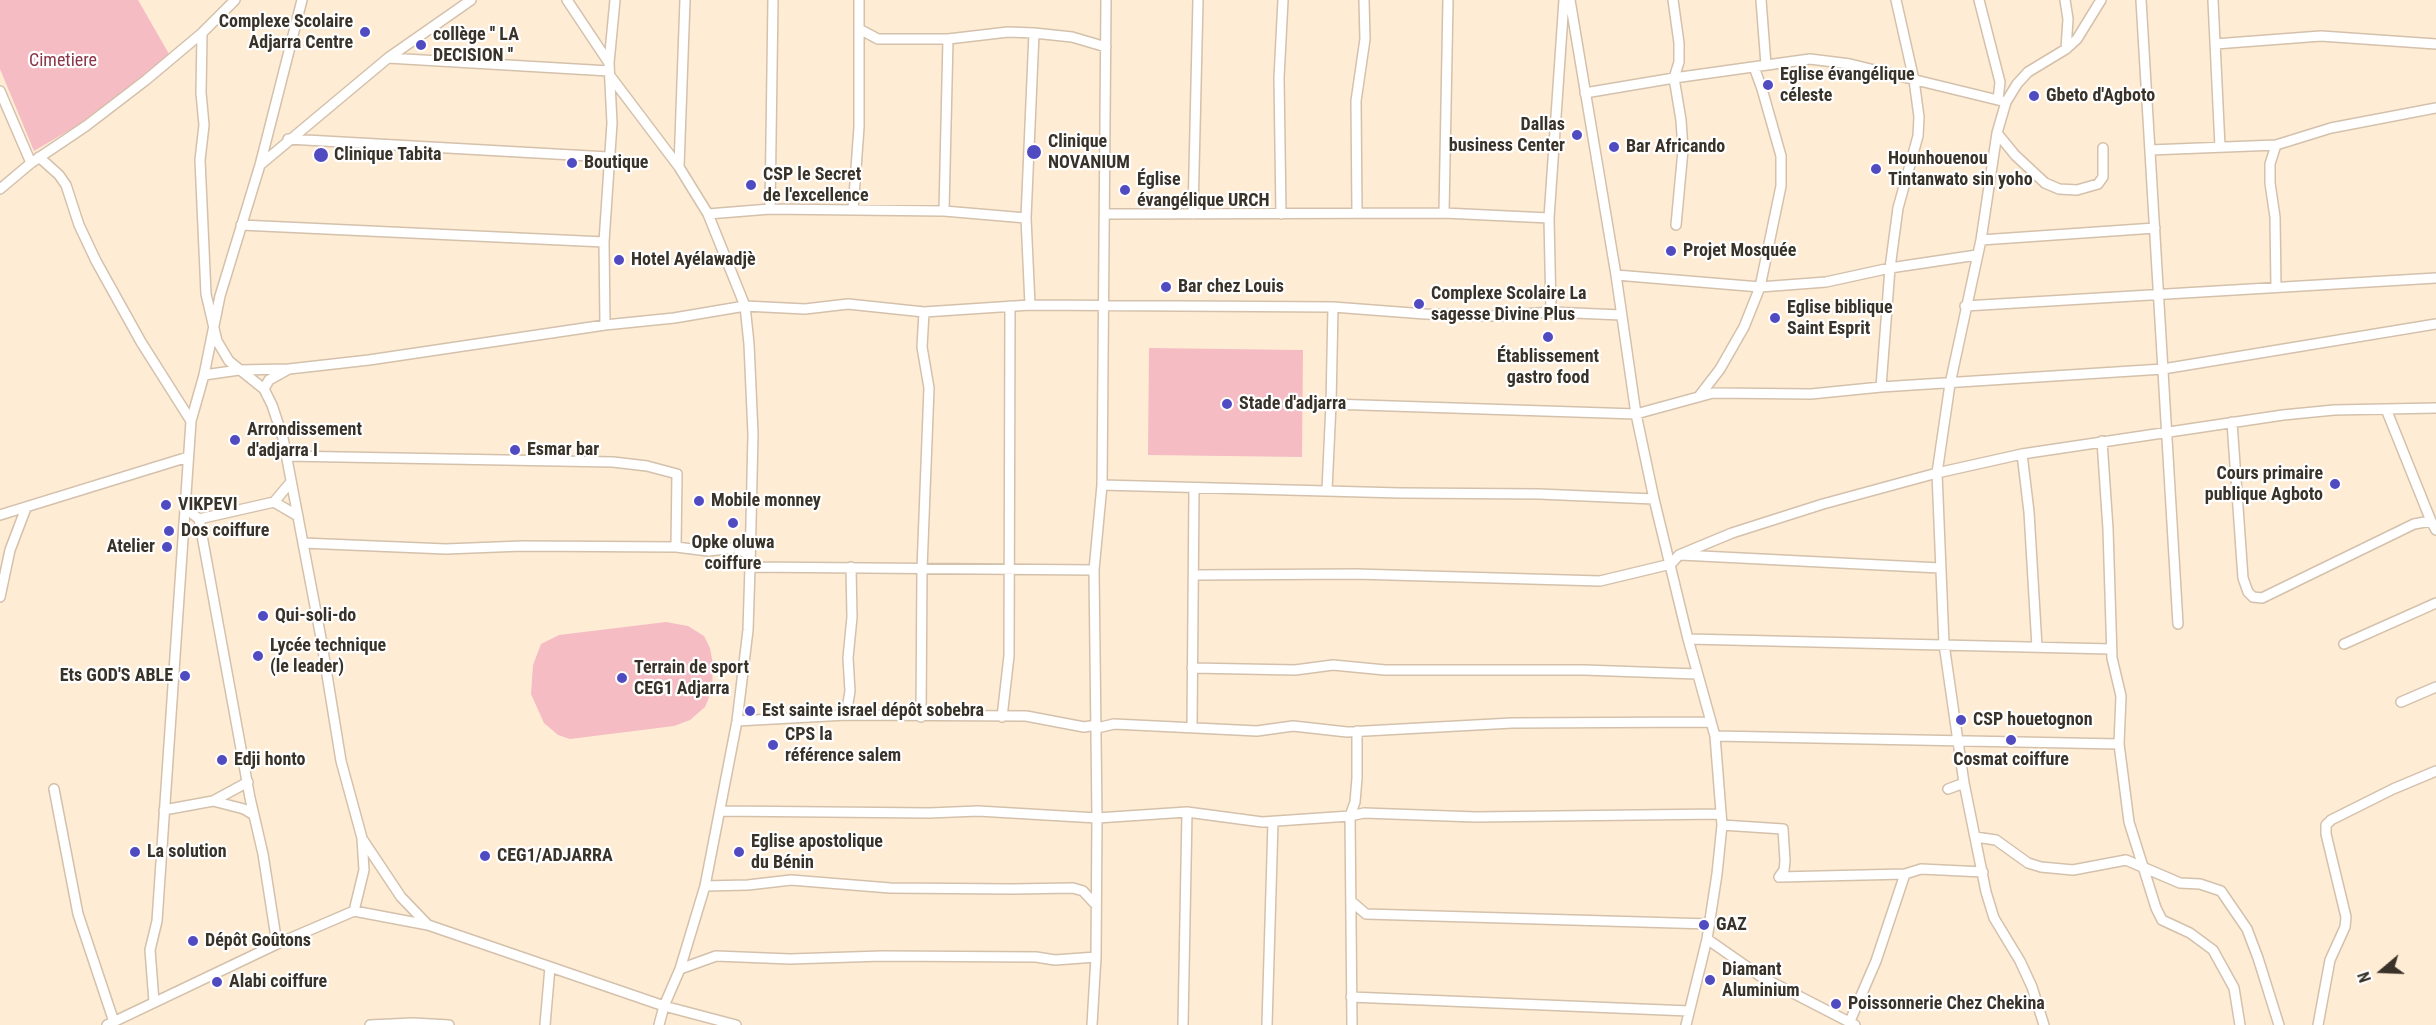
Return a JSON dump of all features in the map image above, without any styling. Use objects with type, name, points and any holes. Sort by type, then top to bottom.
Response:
[{"type":"street","points":[[0,189],[35,160],[103,113],[202,33],[235,0]]},
{"type":"street","points":[[154,1002],[150,950],[157,921],[191,421],[204,375],[213,329],[260,165],[302,0]]},
{"type":"street","points":[[260,165],[388,58],[471,0]]},
{"type":"street","points":[[567,0],[610,71],[679,167],[708,214],[745,306],[753,434],[748,630],[737,721],[705,886],[680,969],[664,1006],[659,1025]]},
{"type":"street","points":[[605,325],[604,242],[612,123],[610,71],[615,0]]},
{"type":"street","points":[[679,167],[685,0]]},
{"type":"street","points":[[770,208],[773,0]]},
{"type":"street","points":[[853,210],[859,127],[861,30],[859,0]]},
{"type":"street","points":[[1092,1025],[1096,957],[1097,818],[1094,570],[1102,485],[1106,0]]},
{"type":"street","points":[[1193,214],[1198,0]]},
{"type":"street","points":[[1281,214],[1279,78],[1283,0]]},
{"type":"street","points":[[1358,213],[1356,101],[1365,39],[1364,0]]},
{"type":"street","points":[[1444,213],[1448,0]]},
{"type":"street","points":[[1551,312],[1549,218],[1564,0]]},
{"type":"street","points":[[1570,0],[1616,275],[1636,414],[1688,639],[1715,736],[1719,814],[1722,825],[1710,924],[1686,1025]]},
{"type":"street","points":[[1673,0],[1679,43],[1679,62],[1674,78],[1683,150],[1676,225]]},
{"type":"street","points":[[1761,0],[1766,65]]},
{"type":"street","points":[[1881,387],[1890,268],[1898,208],[1918,136],[1919,117],[1914,80],[1896,0]]},
{"type":"street","points":[[1979,0],[2000,82],[2002,101],[1981,240],[1950,384],[1937,473],[1944,644],[1957,742],[1986,892],[1994,918],[2020,961],[2032,987],[2044,1025]]},
{"type":"street","points":[[2066,0],[2068,19],[2066,49]]},
{"type":"street","points":[[2002,101],[2028,72],[2066,49],[2086,28],[2101,0]]},
{"type":"street","points":[[2141,0],[2178,624]]},
{"type":"street","points":[[2213,0],[2220,147]]},
{"type":"street","points":[[861,30],[878,39]]},
{"type":"street","points":[[860,48],[878,39],[948,39],[1008,32],[1072,38],[1106,47]]},
{"type":"street","points":[[202,33],[201,93],[204,125],[200,160],[206,294],[213,329],[222,351],[239,370],[264,389],[278,422],[298,516],[341,761],[362,838],[364,870],[354,911]]},
{"type":"street","points":[[1030,305],[1026,218],[1034,33]]},
{"type":"street","points":[[2215,44],[2321,36],[2436,44]]},
{"type":"street","points":[[944,211],[948,39]]},
{"type":"street","points":[[388,58],[610,71]]},
{"type":"street","points":[[1585,93],[1810,59],[1850,64],[2002,101]]},
{"type":"street","points":[[1700,395],[1720,369],[1744,327],[1760,287],[1781,186],[1780,156],[1762,88],[1754,68]]},
{"type":"street","points":[[0,91],[35,160],[59,175],[66,185],[79,225],[96,261],[141,342],[191,421]]},
{"type":"street","points":[[2150,150],[2276,145],[2331,128],[2436,108]]},
{"type":"street","points":[[1997,133],[2045,183],[2059,189],[2077,190],[2098,184],[2103,177],[2103,148]]},
{"type":"street","points":[[288,140],[608,157]]},
{"type":"street","points":[[2276,145],[2270,174],[2275,217],[2276,287]]},
{"type":"street","points":[[708,214],[770,208],[944,211],[1026,218]]},
{"type":"street","points":[[1106,214],[1444,213],[1549,218]]},
{"type":"street","points":[[241,225],[604,242]]},
{"type":"street","points":[[1981,240],[2155,228]]},
{"type":"street","points":[[1616,275],[1760,287],[1826,282],[1890,268],[1977,255]]},
{"type":"street","points":[[1965,306],[2436,278]]},
{"type":"street","points":[[204,375],[239,370],[289,369],[369,360],[745,306],[805,309],[848,304],[924,312],[1030,305],[1333,307],[1425,314],[1496,316],[1551,312],[1621,315]]},
{"type":"street","points":[[1002,717],[1008,656],[1010,306]]},
{"type":"street","points":[[1327,490],[1333,307]]},
{"type":"street","points":[[921,717],[922,569],[929,388],[922,347],[924,312]]},
{"type":"street","points":[[1331,405],[1636,414],[1713,393],[1812,394],[1881,387],[2163,369],[2436,324]]},
{"type":"street","points":[[264,389],[274,376],[289,369]]},
{"type":"street","points":[[1195,575],[1356,574],[1600,581],[1671,564],[1679,555],[1732,533],[1782,517],[1937,473],[2022,454],[2102,441],[2167,434],[2232,422],[2334,410],[2436,408]]},
{"type":"street","points":[[2386,409],[2436,530]]},
{"type":"street","points":[[2232,422],[2243,578],[2248,592],[2253,597],[2262,598],[2414,524],[2431,521]]},
{"type":"street","points":[[2102,441],[2108,529],[2111,649],[2121,696],[2119,744],[2126,807],[2143,869],[2162,920],[2190,933],[2212,950],[2226,970],[2234,988],[2240,1025]]},
{"type":"street","points":[[2022,454],[2029,512],[2037,647]]},
{"type":"street","points":[[286,456],[613,462],[647,466],[677,474],[676,548]]},
{"type":"street","points":[[0,515],[188,457]]},
{"type":"street","points":[[198,519],[274,501],[290,483]]},
{"type":"street","points":[[1102,485],[1194,489],[1539,494],[1654,499]]},
{"type":"street","points":[[1192,727],[1194,489]]},
{"type":"street","points":[[274,501],[298,516]]},
{"type":"street","points":[[0,597],[10,550],[26,508]]},
{"type":"street","points":[[185,508],[198,519],[263,854],[277,944]]},
{"type":"street","points":[[303,543],[446,549],[522,546],[676,548],[697,551],[735,548],[750,555]]},
{"type":"street","points":[[1679,555],[1940,568]]},
{"type":"street","points":[[750,567],[1094,570]]},
{"type":"street","points":[[846,715],[850,691],[848,658],[852,617],[851,567]]},
{"type":"street","points":[[2343,644],[2436,603]]},
{"type":"street","points":[[1688,639],[2111,649]]},
{"type":"street","points":[[1192,668],[1295,670],[1333,665],[1395,670],[1584,670],[1697,674]]},
{"type":"street","points":[[2401,702],[2436,687]]},
{"type":"street","points":[[1096,712],[1114,724]]},
{"type":"street","points":[[737,721],[846,715],[1026,716],[1084,728],[1114,724],[1257,731],[1293,726],[1352,731],[1387,731],[1512,723],[1710,722]]},
{"type":"street","points":[[1084,728],[1097,743]]},
{"type":"street","points":[[1352,731],[1358,745],[1356,790],[1350,816],[1352,1025]]},
{"type":"street","points":[[1715,736],[2119,744]]},
{"type":"street","points":[[2318,1025],[2330,960],[2345,927],[2346,917],[2326,834],[2326,825],[2331,819],[2392,789],[2436,771]]},
{"type":"street","points":[[164,810],[213,801],[248,782]]},
{"type":"street","points":[[1948,789],[1964,783]]},
{"type":"street","points":[[54,789],[78,914],[110,1023],[277,944],[354,911],[428,926],[664,1006],[736,1025]]},
{"type":"street","points":[[213,801],[244,809],[254,815]]},
{"type":"street","points":[[721,811],[929,813],[978,811],[1097,818],[1187,812],[1262,822],[1364,813],[1476,817],[1719,814]]},
{"type":"street","points":[[1183,1025],[1187,812]]},
{"type":"street","points":[[1267,1025],[1273,822]]},
{"type":"street","points":[[1722,825],[1783,829],[1785,861],[1784,870],[1779,877],[1905,874],[1921,869],[1983,872]]},
{"type":"street","points":[[1975,837],[1996,840],[2028,863],[2041,867],[2073,870],[2126,860],[2180,883],[2200,884],[2221,891],[2247,930],[2279,1025]]},
{"type":"street","points":[[362,838],[401,897],[428,926]]},
{"type":"street","points":[[1707,939],[1760,976],[1852,1023],[1876,961],[1905,874]]},
{"type":"street","points":[[705,886],[791,880],[890,888],[1012,890],[1074,888],[1083,891],[1096,905]]},
{"type":"street","points":[[1352,902],[1366,914]]},
{"type":"street","points":[[1351,921],[1366,914],[1710,924]]},
{"type":"street","points":[[680,969],[716,956],[790,959],[882,956],[1036,957],[1055,960],[1096,957]]},
{"type":"street","points":[[545,1025],[550,967]]},
{"type":"street","points":[[1352,997],[1689,1011]]},
{"type":"street","points":[[370,1025],[413,1023],[449,1025]]},
{"type":"green space","name":"Cimetiere","points":[[0,0],[138,0],[169,54],[95,115],[34,151],[0,69]]},
{"type":"green space","points":[[1149,348],[1303,350],[1302,457],[1148,455]]},
{"type":"green space","name":"Terrain de sport CEG1 Adjarra","points":[[666,622],[688,626],[704,636],[710,648],[713,664],[712,690],[705,707],[690,720],[674,726],[570,739],[558,735],[544,723],[531,694],[533,665],[541,644],[559,635]]},
{"type":"place","name":"Complexe Scolaire Adjarra Centre","points":[[365,32]]},
{"type":"place","name":"collège '' LA DECISION ''","points":[[421,45]]},
{"type":"place","name":"Eglise évangélique céleste","points":[[1768,85]]},
{"type":"place","name":"Gbeto d'Agboto","points":[[2034,96]]},
{"type":"place","name":"Dallas business Center","points":[[1577,135]]},
{"type":"place","name":"Bar Africando","points":[[1614,147]]},
{"type":"place","name":"Clinique NOVANIUM","points":[[1034,152]]},
{"type":"place","name":"Clinique Tabita","points":[[321,155]]},
{"type":"place","name":"Boutique","points":[[572,163]]},
{"type":"place","name":"Hounhouenou Tintanwato sin yoho","points":[[1876,169]]},
{"type":"place","name":"CSP le Secret de l'excellence","points":[[751,185]]},
{"type":"place","name":"Église évangélique URCH","points":[[1125,190]]},
{"type":"place","name":"Projet Mosquée","points":[[1671,251]]},
{"type":"place","name":"Hotel Ayélawadjè","points":[[619,260]]},
{"type":"place","name":"Bar chez Louis","points":[[1166,287]]},
{"type":"place","name":"Complexe Scolaire La sagesse Divine Plus","points":[[1419,304]]},
{"type":"place","name":"Eglise biblique Saint Esprit","points":[[1775,318]]},
{"type":"place","name":"Établissement gastro food","points":[[1548,337]]},
{"type":"place","name":"Stade d'adjarra","points":[[1227,404]]},
{"type":"place","name":"Arrondissement d'adjarra I","points":[[235,440]]},
{"type":"place","name":"Esmar bar","points":[[515,450]]},
{"type":"place","name":"Cours primaire publique Agboto","points":[[2335,484]]},
{"type":"place","name":"Mobile monney","points":[[699,501]]},
{"type":"place","name":"VIKPEVI","points":[[166,505]]},
{"type":"place","name":"Opke oluwa coiffure","points":[[733,523]]},
{"type":"place","name":"Dos coiffure","points":[[169,531]]},
{"type":"place","name":"Atelier","points":[[167,547]]},
{"type":"place","name":"Qui-soli-do","points":[[263,616]]},
{"type":"place","name":"Lycée technique (le leader)","points":[[258,656]]},
{"type":"place","name":"Ets GOD'S ABLE","points":[[185,676]]},
{"type":"place","name":"Terrain de sport CEG1 Adjarra","points":[[622,678]]},
{"type":"place","name":"Est sainte israel dépôt sobebra","points":[[750,711]]},
{"type":"place","name":"CSP houetognon","points":[[1961,720]]},
{"type":"place","name":"Cosmat coiffure","points":[[2011,740]]},
{"type":"place","name":"CPS la référence salem","points":[[773,745]]},
{"type":"place","name":"Edji honto","points":[[222,760]]},
{"type":"place","name":"La solution","points":[[135,852]]},
{"type":"place","name":"Eglise apostolique du Bénin","points":[[739,852]]},
{"type":"place","name":"CEG1/ADJARRA","points":[[485,856]]},
{"type":"place","name":"GAZ","points":[[1704,925]]},
{"type":"place","name":"Dépôt Goûtons","points":[[193,941]]},
{"type":"place","name":"Diamant Aluminium","points":[[1710,980]]},
{"type":"place","name":"Alabi coiffure","points":[[217,982]]},
{"type":"place","name":"Poissonnerie Chez Chekina","points":[[1836,1004]]}]
